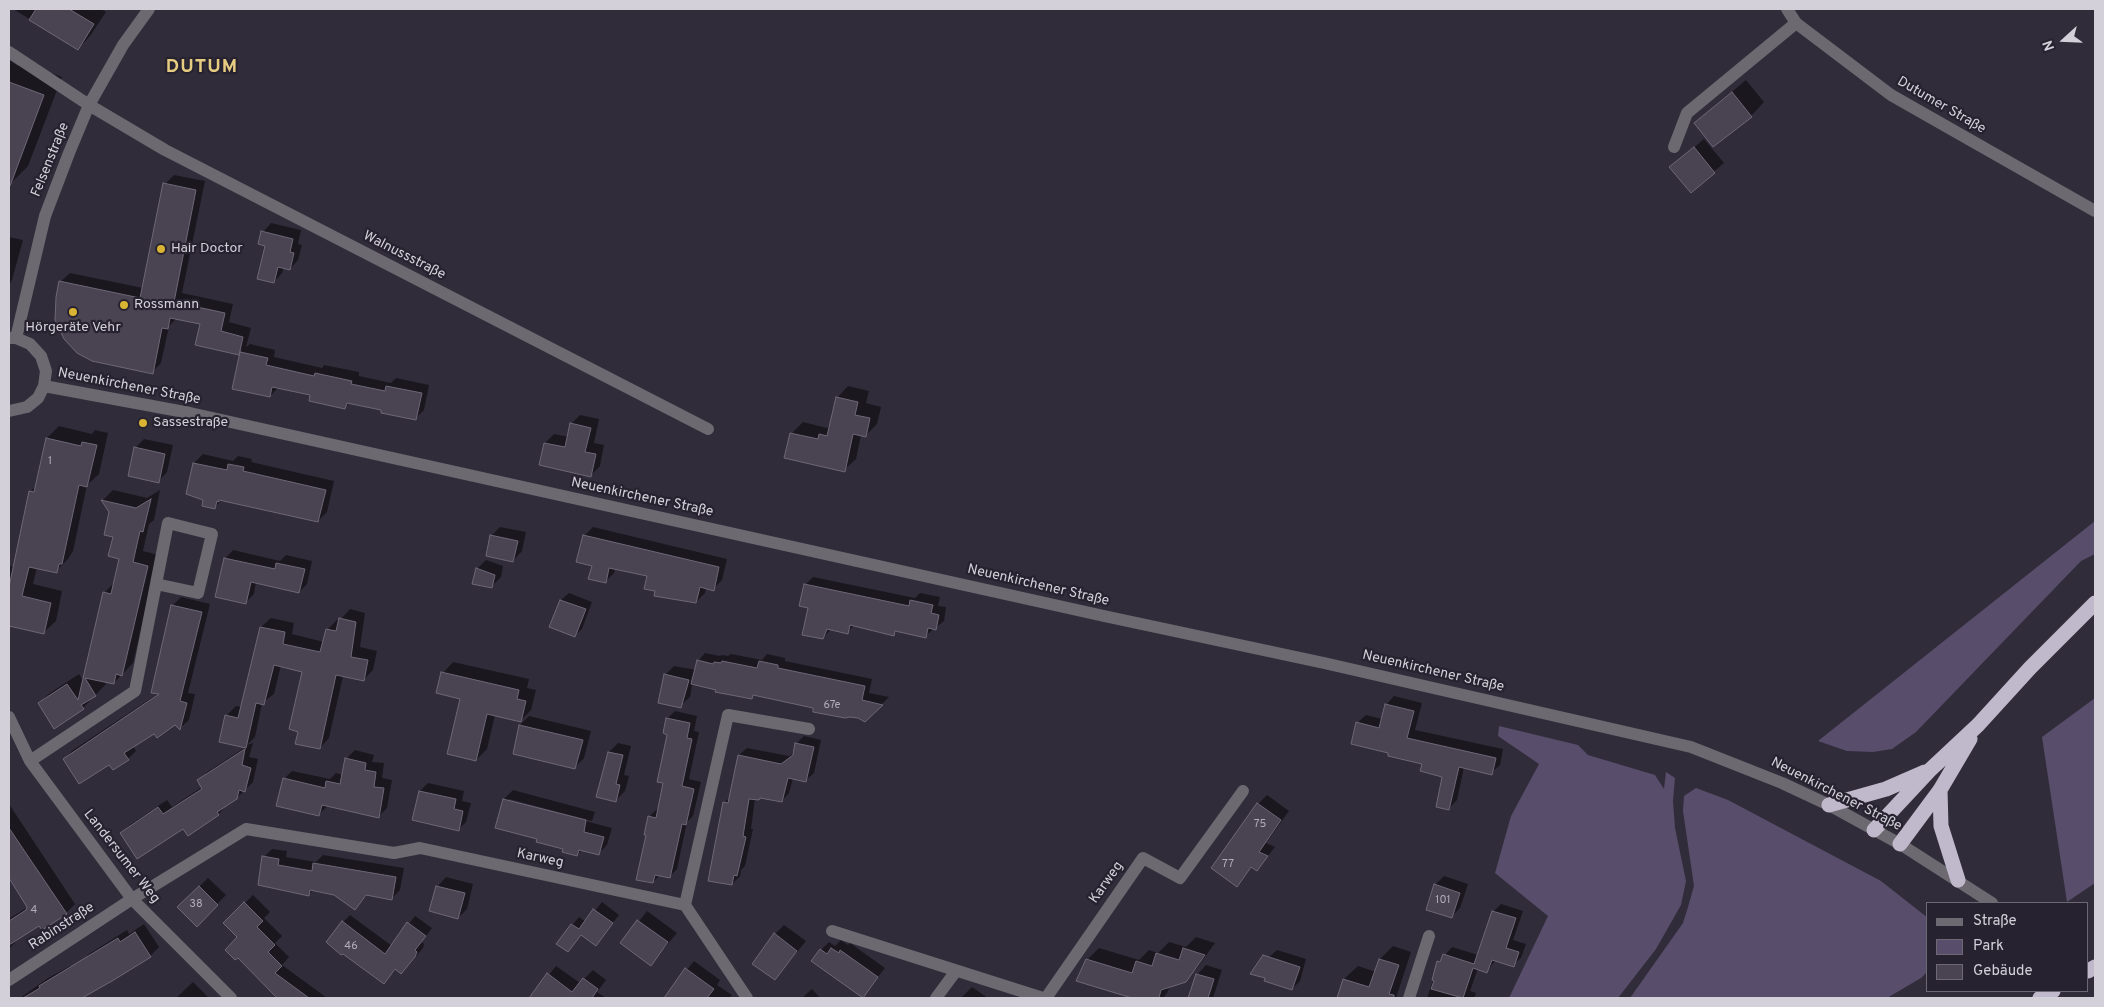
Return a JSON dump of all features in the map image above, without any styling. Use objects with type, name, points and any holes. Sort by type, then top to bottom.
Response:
[{"type":"highway","points":[[1874,830],[1931,769],[1978,725],[2030,668],[2092,608]]},
{"type":"highway","points":[[1900,844],[1940,790],[1978,725]]},
{"type":"highway","points":[[1829,805],[1886,789],[1931,769]]},
{"type":"highway","points":[[1940,790],[1942,826],[1958,880]]},
{"type":"highway","points":[[2040,998],[2051,992]]},
{"type":"street","name":"Felsenstraße","points":[[12,338],[45,216],[68,153],[89,105],[123,45],[149,9]]},
{"type":"street","name":"Dutumer Straße","points":[[1787,9],[1796,23],[1891,95],[2095,211]]},
{"type":"street","points":[[1674,147],[1687,113],[1796,23]]},
{"type":"street","name":"Walnussstraße","points":[[9,52],[89,105],[164,150],[708,429]]},
{"type":"street","points":[[9,412],[27,407],[38,398],[44,386],[46,371],[41,356],[30,344],[12,338]]},
{"type":"street","name":"Neuenkirchener Straße","points":[[44,386],[190,414],[1324,663],[1690,747],[1782,783],[1829,805],[1900,844],[1991,902]]},
{"type":"street","points":[[30,761],[135,691],[156,584],[168,524],[212,534],[198,593],[156,584]]},
{"type":"street","points":[[747,998],[685,905],[728,715],[809,729]]},
{"type":"street","name":"Landersumer Weg","points":[[9,718],[30,761],[132,900],[231,998]]},
{"type":"street","name":"Karweg","points":[[832,931],[1045,998],[1143,858],[1180,878],[1243,791]]},
{"type":"street","name":"Karweg","points":[[132,900],[246,829],[394,853],[420,848],[685,905]]},
{"type":"street","name":"Rabinstraße","points":[[9,980],[132,900]]},
{"type":"street","points":[[1409,998],[1429,936]]},
{"type":"street","points":[[936,998],[956,971]]},
{"type":"green space","points":[[2095,521],[2095,554],[2081,561],[1916,732],[1892,749],[1873,752],[1847,751],[1818,741]]},
{"type":"green space","points":[[2095,698],[2095,883],[2067,902],[2042,737]]},
{"type":"green space","points":[[1499,726],[1578,745],[1588,755],[1655,775],[1664,789],[1666,772],[1675,778],[1673,801],[1675,828],[1686,881],[1681,905],[1656,949],[1618,998],[1509,998],[1548,916],[1495,873],[1511,816],[1539,764],[1498,736]]},
{"type":"green space","points":[[1696,788],[1728,800],[1881,881],[1926,916],[1926,973],[1921,978],[1887,998],[1630,998],[1683,923],[1694,886],[1683,811],[1684,796]]},
{"type":"building","points":[[36,9],[69,9],[94,24],[78,50],[29,20]]},
{"type":"building","points":[[9,82],[44,95],[10,186],[9,186]]},
{"type":"building","points":[[1732,92],[1752,117],[1713,147],[1694,123]]},
{"type":"building","points":[[1694,147],[1715,173],[1691,193],[1669,167]]},
{"type":"building","points":[[163,183],[196,190],[174,302],[225,313],[221,331],[243,337],[239,355],[195,345],[200,324],[170,318],[168,329],[162,328],[153,374],[92,361],[77,353],[64,339],[55,320],[59,281],[140,298]]},
{"type":"building","points":[[261,231],[293,239],[290,252],[294,253],[290,270],[278,267],[274,283],[257,279],[265,246],[258,244]]},
{"type":"building","points":[[240,352],[268,358],[266,365],[314,376],[315,373],[352,381],[351,384],[385,391],[386,386],[422,393],[416,420],[381,413],[381,410],[347,403],[345,409],[309,401],[310,395],[272,387],[270,397],[232,389]]},
{"type":"building","points":[[836,397],[858,402],[855,415],[870,418],[866,437],[853,434],[845,472],[784,458],[790,433],[818,439],[819,434],[827,436]]},
{"type":"building","points":[[570,423],[591,428],[585,452],[596,454],[591,477],[539,465],[544,443],[565,447]]},
{"type":"building","points":[[46,438],[81,446],[82,442],[97,445],[87,487],[79,485],[62,564],[59,564],[57,573],[29,567],[22,596],[51,603],[44,634],[9,626],[9,587],[29,491],[34,492]]},
{"type":"building","points":[[134,447],[165,454],[159,483],[128,476]]},
{"type":"building","points":[[193,463],[227,470],[228,464],[244,467],[243,471],[326,490],[318,522],[219,500],[215,509],[202,506],[203,500],[186,494]]},
{"type":"building","points":[[151,499],[143,532],[140,531],[133,562],[148,566],[122,676],[116,674],[114,684],[85,678],[96,696],[81,705],[84,709],[54,729],[38,703],[67,684],[78,700],[103,592],[111,594],[119,559],[108,556],[113,537],[104,535],[109,512],[101,500],[136,508]]},
{"type":"building","points":[[490,535],[518,541],[513,562],[486,556]]},
{"type":"building","points":[[583,535],[719,567],[714,591],[700,587],[696,603],[654,596],[655,591],[644,589],[647,576],[609,568],[606,583],[588,579],[592,566],[576,562]]},
{"type":"building","points":[[224,558],[275,569],[276,563],[305,569],[299,593],[251,582],[246,604],[215,597]]},
{"type":"building","points":[[476,568],[495,575],[492,588],[472,584]]},
{"type":"building","points":[[804,584],[909,606],[910,600],[933,605],[931,613],[939,615],[936,630],[928,628],[926,638],[895,631],[894,636],[850,625],[848,634],[827,629],[823,639],[802,635],[808,608],[799,606]]},
{"type":"building","points":[[560,600],[586,609],[575,637],[549,627]]},
{"type":"building","points":[[171,605],[202,612],[180,701],[187,703],[180,730],[175,725],[157,738],[154,734],[124,753],[129,760],[113,770],[109,765],[79,784],[63,759],[159,694],[151,693]]},
{"type":"building","points":[[339,618],[356,622],[351,657],[368,660],[364,681],[336,675],[320,749],[295,744],[298,732],[289,729],[302,672],[274,665],[264,705],[256,703],[246,748],[219,742],[225,715],[238,718],[260,627],[285,632],[283,644],[320,652],[326,629],[336,631]]},
{"type":"building","points":[[697,660],[713,664],[714,662],[721,663],[722,661],[757,668],[759,661],[778,665],[778,668],[865,686],[862,700],[883,705],[865,722],[858,718],[845,718],[813,712],[813,708],[753,695],[752,699],[715,692],[716,690],[691,684]]},
{"type":"building","points":[[441,672],[519,690],[517,699],[526,701],[521,722],[487,714],[476,761],[447,754],[460,699],[436,693]]},
{"type":"building","points":[[664,674],[689,680],[681,708],[658,703]]},
{"type":"building","points":[[1385,704],[1414,711],[1407,738],[1496,758],[1492,775],[1459,767],[1449,810],[1436,807],[1442,777],[1420,771],[1422,764],[1388,756],[1388,753],[1351,744],[1356,722],[1379,728]]},
{"type":"building","points":[[666,718],[690,723],[687,738],[692,739],[682,786],[694,789],[686,825],[682,824],[670,878],[655,875],[653,883],[636,880],[646,835],[644,835],[648,816],[656,818],[663,783],[657,782],[667,735],[663,733]]},
{"type":"building","points":[[519,725],[583,740],[575,769],[513,754]]},
{"type":"building","points":[[795,743],[814,747],[806,782],[788,778],[782,802],[760,798],[759,800],[749,799],[743,836],[746,837],[737,876],[734,875],[732,885],[708,881],[723,802],[728,803],[738,755],[781,764],[793,755]]},
{"type":"building","points":[[245,749],[242,765],[251,768],[245,792],[239,790],[237,799],[217,812],[219,815],[188,836],[183,829],[137,859],[120,833],[158,807],[163,814],[202,789],[197,780]]},
{"type":"building","points":[[608,752],[623,755],[616,784],[620,785],[616,802],[596,797]]},
{"type":"building","points":[[345,758],[366,763],[365,770],[376,772],[374,787],[384,788],[379,818],[322,805],[319,816],[276,806],[283,778],[325,788],[326,781],[340,784]]},
{"type":"building","points":[[419,791],[456,799],[454,809],[463,811],[459,831],[412,820]]},
{"type":"building","points":[[503,799],[586,820],[584,832],[604,837],[599,855],[579,850],[577,856],[562,852],[563,849],[536,842],[537,839],[495,828]]},
{"type":"building","points":[[1257,803],[1281,820],[1259,852],[1268,856],[1257,871],[1251,867],[1237,887],[1211,868]]},
{"type":"building","points":[[9,828],[67,914],[42,930],[39,926],[9,945],[9,921],[26,910],[27,907],[9,878]]},
{"type":"building","points":[[262,856],[279,859],[278,865],[312,871],[313,863],[396,877],[392,900],[366,895],[355,910],[334,895],[310,890],[309,896],[258,885]]},
{"type":"building","points":[[1434,884],[1460,893],[1452,918],[1426,910]]},
{"type":"building","points":[[199,886],[218,905],[197,927],[177,907]]},
{"type":"building","points":[[436,886],[465,893],[458,919],[429,911]]},
{"type":"building","points":[[244,902],[263,921],[257,927],[275,945],[268,952],[282,966],[275,973],[309,998],[277,998],[238,958],[235,960],[225,950],[237,937],[223,923]]},
{"type":"building","points":[[593,909],[613,923],[596,946],[581,935],[568,952],[556,944],[571,924],[579,929]]},
{"type":"building","points":[[1492,911],[1516,918],[1506,948],[1519,952],[1514,967],[1492,960],[1487,973],[1473,968],[1463,998],[1431,989],[1437,961],[1440,962],[1443,954],[1474,964]]},
{"type":"building","points":[[637,920],[668,942],[651,966],[620,943]]},
{"type":"building","points":[[342,921],[385,954],[407,922],[426,936],[415,950],[417,952],[415,957],[401,974],[395,969],[384,984],[343,954],[341,955],[326,942]]},
{"type":"building","points":[[135,932],[151,957],[112,981],[82,998],[23,998],[40,988],[39,986],[118,938],[120,942]]},
{"type":"building","points":[[774,933],[797,951],[775,980],[752,964]]},
{"type":"building","points":[[831,948],[839,953],[840,950],[878,977],[863,998],[811,961],[820,949],[827,954]]},
{"type":"building","points":[[1183,948],[1205,955],[1186,982],[1161,990],[1159,998],[1132,998],[1076,981],[1086,959],[1132,973],[1136,961],[1152,966],[1156,953],[1179,960]]},
{"type":"building","points":[[1263,955],[1300,967],[1292,990],[1264,981],[1265,978],[1250,974]]},
{"type":"building","points":[[1379,959],[1399,965],[1389,994],[1394,995],[1394,998],[1337,998],[1343,979],[1369,987]]},
{"type":"building","points":[[685,968],[714,989],[707,998],[664,998]]},
{"type":"building","points":[[547,973],[572,992],[583,978],[598,989],[592,998],[529,998]]},
{"type":"building","points":[[1196,974],[1214,979],[1208,998],[1188,998]]},
{"type":"place","name":"Hair Doctor","points":[[161,249]]},
{"type":"place","name":"Rossmann","points":[[124,305]]},
{"type":"place","name":"Hörgeräte Vehr","points":[[73,312]]},
{"type":"place","name":"Sassestraße","points":[[143,423]]},
{"type":"district","name":"DUTUM","points":[[202,68]]}]
